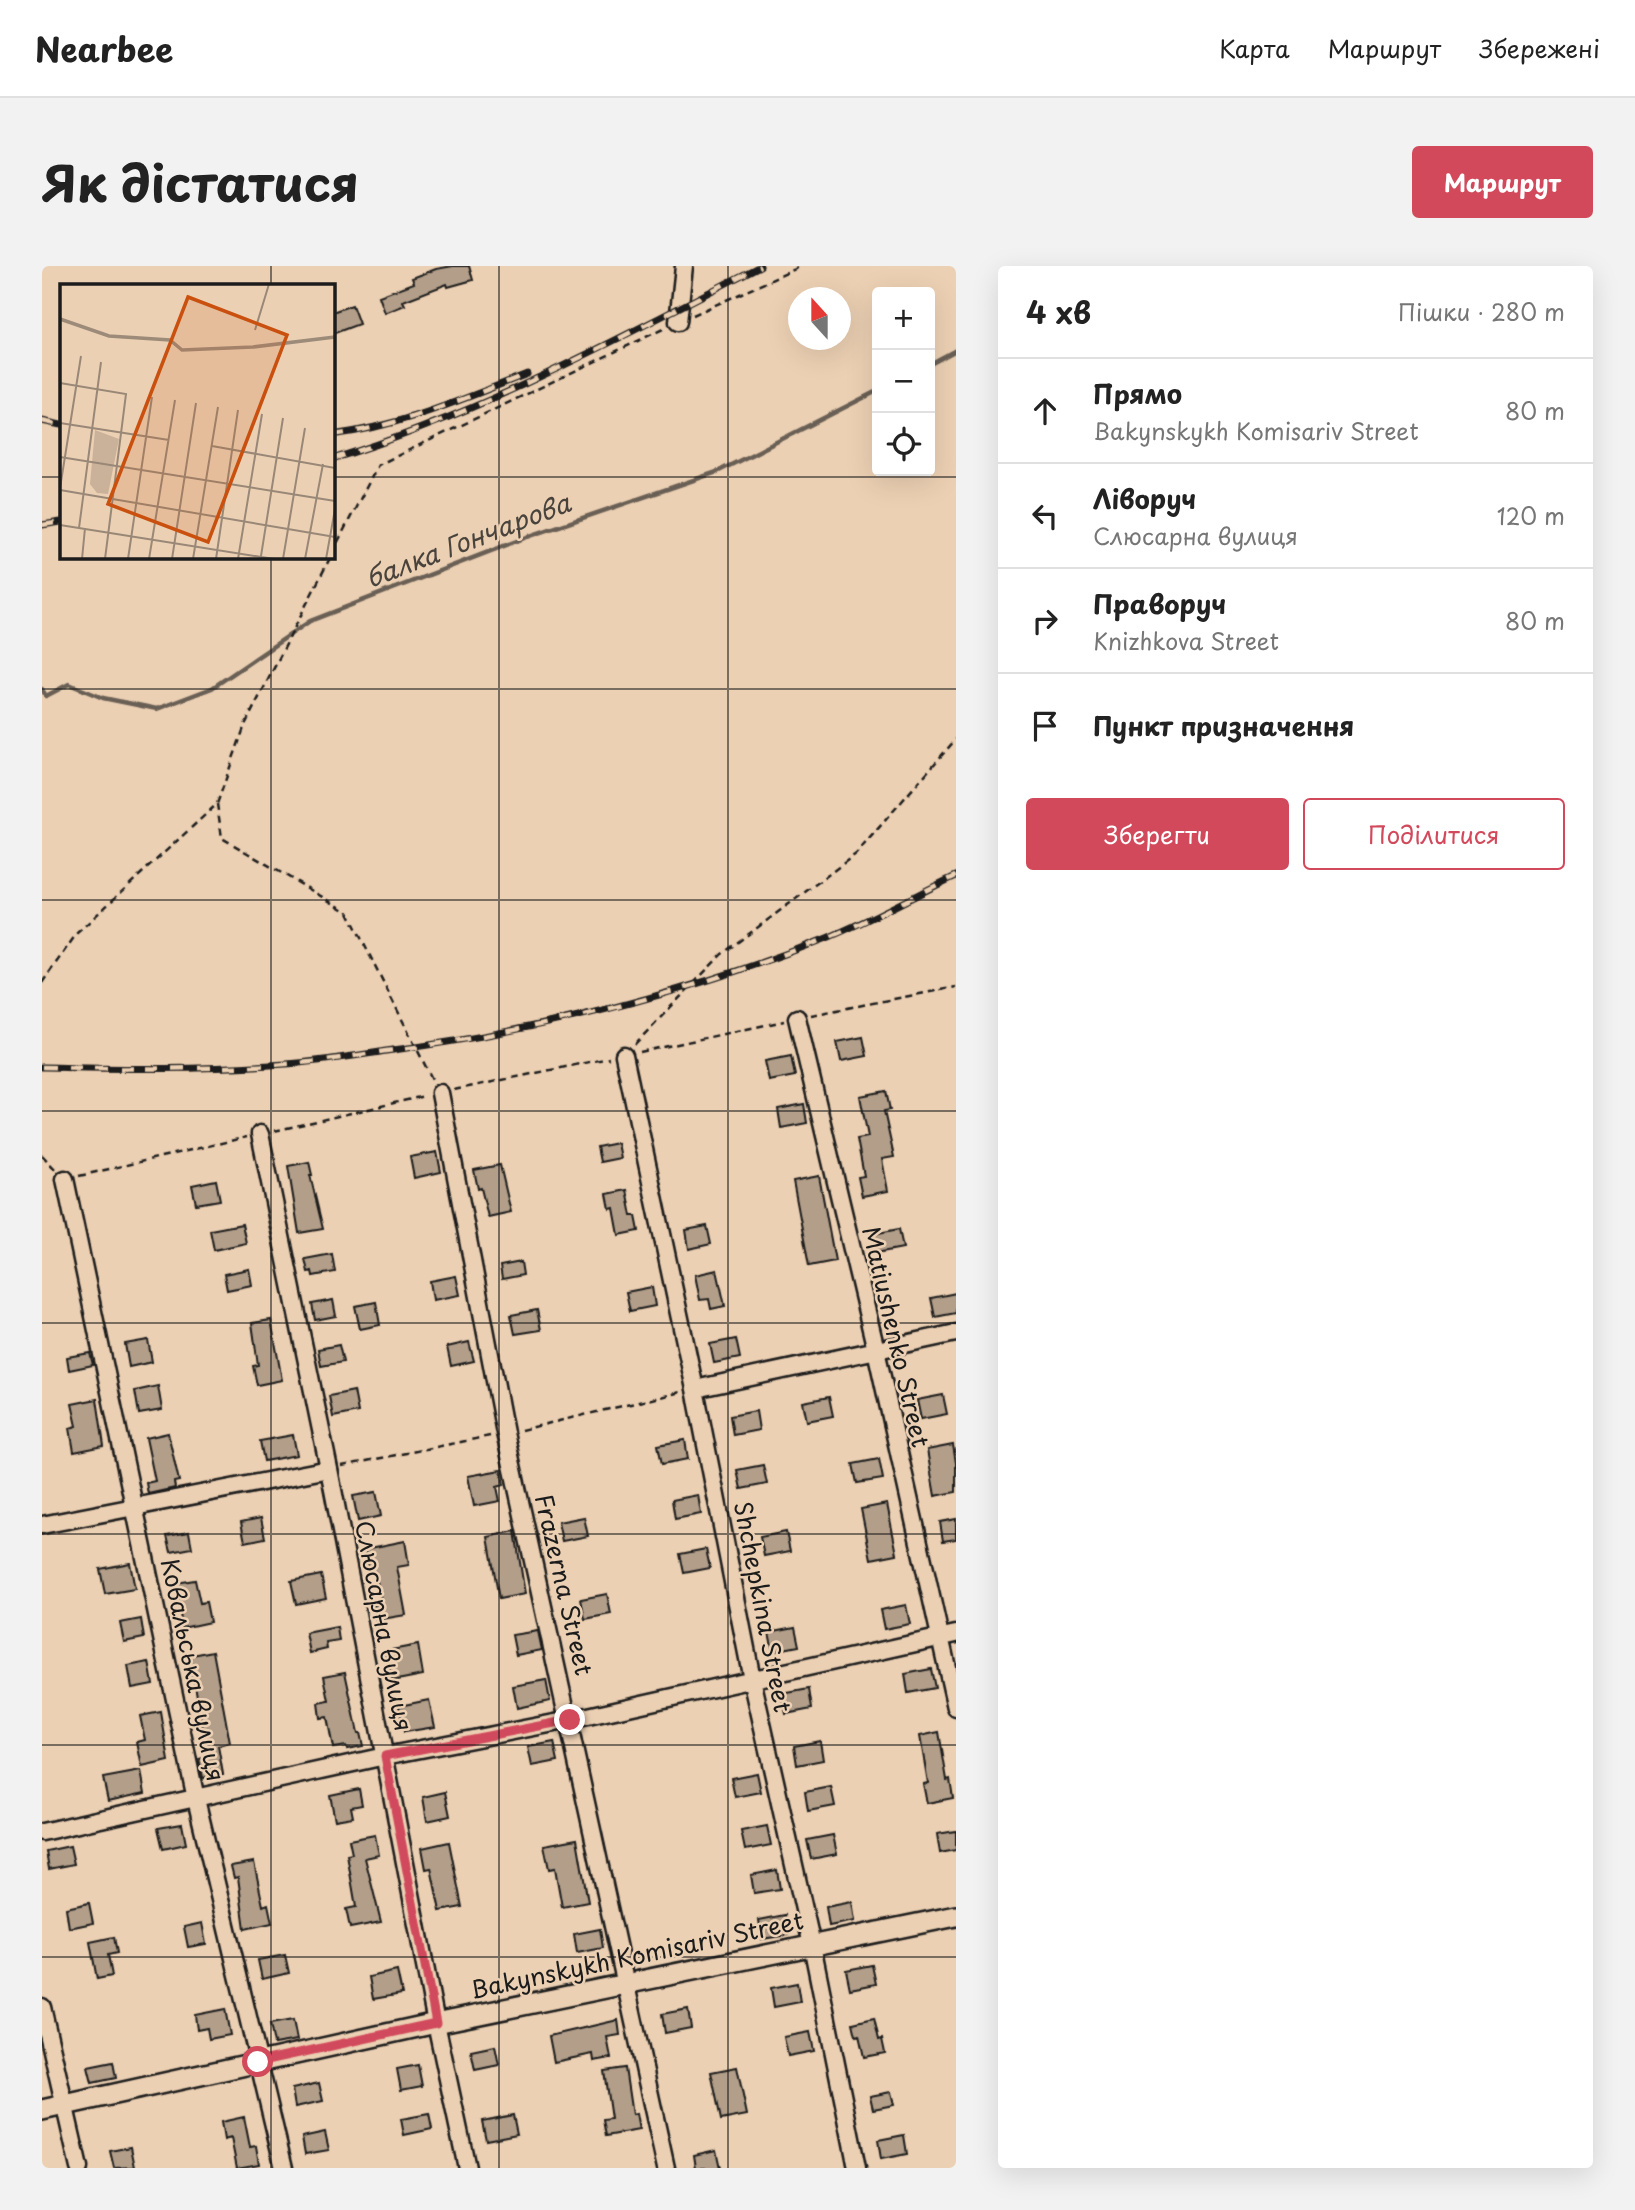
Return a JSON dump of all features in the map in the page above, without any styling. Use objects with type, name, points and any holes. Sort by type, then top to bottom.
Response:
[{"type":"street","points":[[678,322],[684,266]]},
{"type":"street","name":"Matiushenko Street","points":[[797,1018],[948,1636],[956,1708]]},
{"type":"street","name":"Shchepkina Street","points":[[624,1055],[695,1389],[752,1679],[812,1945],[857,2168]]},
{"type":"street","name":"Frazerna Street","points":[[440,1093],[505,1433],[666,2168]]},
{"type":"street","name":"Слюсарна вулиця","points":[[260,1134],[467,2168]]},
{"type":"street","name":"Ковальська вулиця","points":[[65,1179],[196,1798],[284,2168]]},
{"type":"street","points":[[695,1389],[956,1334]]},
{"type":"street","points":[[42,1525],[329,1469]]},
{"type":"street","points":[[42,1832],[385,1756],[570,1720],[948,1636]]},
{"type":"street","name":"Bakynskykh Komisariv Street","points":[[42,2110],[436,2023],[956,1916]]},
{"type":"street","points":[[42,2007],[79,2168]]},
{"type":"path","points":[[334,551],[378,465],[802,266]]},
{"type":"path","points":[[42,983],[77,933],[217,804],[245,725],[330,558]]},
{"type":"path","points":[[624,1055],[722,954],[856,854],[956,739]]},
{"type":"path","points":[[217,804],[222,838],[348,912],[440,1093]]},
{"type":"path","points":[[65,1179],[440,1093],[956,987]]},
{"type":"building","points":[[453,266],[469,266],[473,280],[448,287],[447,284],[403,301],[405,305],[385,313],[379,296],[414,283],[412,278]]},
{"type":"building","points":[[352,305],[359,324],[334,333],[334,311]]},
{"type":"building","points":[[863,1037],[867,1056],[841,1061],[837,1042]]},
{"type":"building","points":[[791,1056],[795,1076],[769,1081],[765,1061]]},
{"type":"building","points":[[886,1091],[890,1110],[884,1111],[894,1157],[882,1159],[888,1191],[862,1196],[858,1177],[864,1176],[857,1139],[868,1137],[860,1096]]},
{"type":"building","points":[[804,1104],[807,1123],[781,1128],[778,1109]]},
{"type":"building","points":[[617,1143],[620,1158],[600,1162],[597,1147]]},
{"type":"building","points":[[437,1152],[441,1172],[414,1178],[410,1157]]},
{"type":"building","points":[[309,1162],[323,1229],[299,1233],[288,1166]]},
{"type":"building","points":[[500,1165],[511,1212],[488,1217],[474,1170]]},
{"type":"building","points":[[819,1176],[835,1261],[809,1266],[793,1181]]},
{"type":"building","points":[[216,1180],[220,1200],[196,1204],[192,1185]]},
{"type":"building","points":[[627,1190],[632,1216],[636,1216],[639,1231],[619,1235],[614,1208],[610,1209],[607,1194]]},
{"type":"building","points":[[242,1224],[246,1243],[214,1250],[210,1230]]},
{"type":"building","points":[[707,1226],[711,1244],[689,1249],[686,1230]]},
{"type":"building","points":[[899,1229],[903,1248],[876,1253],[873,1234]]},
{"type":"building","points":[[332,1254],[335,1272],[313,1276],[312,1271],[308,1272],[305,1259]]},
{"type":"building","points":[[521,1262],[523,1275],[502,1279],[500,1266]]},
{"type":"building","points":[[249,1269],[252,1285],[227,1290],[224,1274]]},
{"type":"building","points":[[717,1270],[725,1306],[711,1309],[709,1299],[700,1300],[695,1275]]},
{"type":"building","points":[[456,1276],[460,1295],[433,1300],[430,1281]]},
{"type":"building","points":[[652,1287],[655,1306],[630,1311],[626,1292]]},
{"type":"building","points":[[956,1293],[956,1313],[935,1317],[931,1298]]},
{"type":"building","points":[[333,1300],[336,1316],[315,1320],[312,1304]]},
{"type":"building","points":[[376,1302],[380,1325],[360,1329],[355,1306]]},
{"type":"building","points":[[537,1310],[541,1330],[515,1334],[511,1315]]},
{"type":"building","points":[[271,1320],[282,1380],[257,1385],[253,1366],[258,1365],[252,1323]]},
{"type":"building","points":[[736,1339],[740,1358],[714,1363],[710,1344]]},
{"type":"building","points":[[148,1340],[152,1362],[129,1367],[125,1344]]},
{"type":"building","points":[[469,1342],[474,1361],[451,1366],[447,1347]]},
{"type":"building","points":[[339,1345],[343,1362],[321,1366],[318,1349]]},
{"type":"building","points":[[90,1353],[93,1365],[69,1370],[67,1357]]},
{"type":"building","points":[[158,1386],[162,1410],[139,1414],[135,1391]]},
{"type":"building","points":[[354,1391],[358,1412],[333,1417],[329,1396]]},
{"type":"building","points":[[943,1395],[947,1414],[921,1419],[917,1400]]},
{"type":"building","points":[[829,1397],[833,1416],[807,1421],[803,1402]]},
{"type":"building","points":[[97,1399],[104,1446],[74,1452],[70,1428],[77,1426],[72,1404]]},
{"type":"building","points":[[756,1411],[759,1430],[733,1435],[730,1416]]},
{"type":"building","points":[[168,1433],[179,1481],[174,1482],[175,1488],[148,1494],[146,1483],[155,1481],[146,1438]]},
{"type":"building","points":[[293,1435],[297,1455],[264,1461],[260,1441]]},
{"type":"building","points":[[685,1440],[688,1459],[662,1464],[658,1445]]},
{"type":"building","points":[[953,1445],[956,1492],[935,1496],[927,1450]]},
{"type":"building","points":[[879,1459],[883,1479],[857,1483],[853,1464]]},
{"type":"building","points":[[763,1465],[767,1484],[741,1489],[737,1470]]},
{"type":"building","points":[[501,1470],[504,1485],[497,1487],[500,1501],[474,1506],[468,1476]]},
{"type":"building","points":[[376,1492],[381,1516],[358,1521],[353,1496]]},
{"type":"building","points":[[698,1495],[701,1514],[675,1519],[672,1500]]},
{"type":"building","points":[[887,1504],[897,1554],[871,1559],[861,1509]]},
{"type":"building","points":[[584,1517],[588,1536],[562,1541],[558,1522]]},
{"type":"building","points":[[261,1518],[265,1538],[245,1542],[241,1522]]},
{"type":"building","points":[[956,1519],[956,1539],[943,1541],[940,1522]]},
{"type":"building","points":[[515,1531],[525,1594],[499,1599],[488,1537]]},
{"type":"building","points":[[189,1532],[192,1548],[171,1552],[167,1536]]},
{"type":"building","points":[[786,1532],[790,1551],[764,1556],[760,1537]]},
{"type":"building","points":[[405,1541],[409,1565],[397,1567],[406,1615],[376,1620],[373,1606],[382,1605],[375,1572],[369,1573],[365,1549]]},
{"type":"building","points":[[706,1549],[710,1568],[684,1573],[680,1554]]},
{"type":"building","points":[[130,1563],[135,1589],[105,1594],[100,1569]]},
{"type":"building","points":[[321,1575],[326,1598],[296,1604],[291,1581]]},
{"type":"building","points":[[195,1580],[200,1603],[206,1602],[210,1622],[182,1628],[176,1583]]},
{"type":"building","points":[[607,1594],[611,1614],[585,1619],[581,1599]]},
{"type":"building","points":[[906,1605],[910,1624],[884,1629],[880,1610]]},
{"type":"building","points":[[141,1619],[144,1638],[124,1642],[120,1623]]},
{"type":"building","points":[[337,1627],[339,1641],[326,1643],[327,1649],[310,1653],[306,1633]]},
{"type":"building","points":[[795,1627],[799,1646],[773,1651],[769,1632]]},
{"type":"building","points":[[538,1631],[542,1650],[516,1655],[512,1635]]},
{"type":"building","points":[[418,1645],[423,1675],[392,1681],[386,1651]]},
{"type":"building","points":[[213,1651],[230,1743],[218,1746],[223,1774],[203,1778],[199,1759],[208,1757],[193,1674],[190,1675],[187,1656]]},
{"type":"building","points":[[149,1662],[153,1684],[132,1688],[128,1666]]},
{"type":"building","points":[[931,1669],[935,1688],[908,1693],[905,1674]]},
{"type":"building","points":[[345,1672],[363,1746],[347,1749],[346,1746],[333,1748],[327,1717],[320,1718],[318,1703],[329,1701],[324,1676]]},
{"type":"building","points":[[546,1680],[550,1701],[517,1708],[513,1686]]},
{"type":"building","points":[[809,1689],[812,1709],[786,1714],[782,1694]]},
{"type":"building","points":[[429,1700],[435,1727],[404,1732],[399,1706]]},
{"type":"building","points":[[161,1712],[169,1761],[142,1767],[137,1742],[145,1740],[140,1716]]},
{"type":"building","points":[[939,1732],[947,1780],[950,1779],[953,1798],[927,1803],[923,1784],[928,1783],[920,1736]]},
{"type":"building","points":[[820,1741],[823,1760],[797,1765],[794,1746]]},
{"type":"building","points":[[554,1742],[558,1761],[532,1766],[528,1747]]},
{"type":"building","points":[[141,1771],[145,1793],[108,1801],[103,1778]]},
{"type":"building","points":[[757,1773],[761,1792],[735,1797],[731,1778]]},
{"type":"building","points":[[831,1787],[835,1806],[808,1811],[805,1792]]},
{"type":"building","points":[[359,1789],[362,1805],[351,1807],[353,1817],[335,1820],[330,1795]]},
{"type":"building","points":[[445,1792],[450,1816],[427,1821],[423,1797]]},
{"type":"building","points":[[182,1824],[186,1844],[163,1849],[158,1828]]},
{"type":"building","points":[[767,1826],[771,1845],[745,1850],[741,1831]]},
{"type":"building","points":[[956,1831],[956,1850],[940,1853],[937,1834]]},
{"type":"building","points":[[375,1835],[379,1855],[365,1858],[381,1922],[350,1928],[346,1909],[356,1907],[347,1855],[352,1854],[349,1840]]},
{"type":"building","points":[[833,1835],[837,1854],[811,1859],[807,1840]]},
{"type":"building","points":[[577,1839],[588,1902],[562,1907],[555,1868],[549,1869],[544,1845]]},
{"type":"building","points":[[449,1842],[462,1907],[440,1911],[431,1868],[426,1869],[422,1848]]},
{"type":"building","points":[[70,1846],[74,1864],[49,1869],[46,1851]]},
{"type":"building","points":[[254,1862],[263,1906],[268,1904],[272,1923],[245,1929],[238,1877],[234,1878],[231,1866]]},
{"type":"building","points":[[777,1870],[780,1889],[754,1893],[751,1875]]},
{"type":"building","points":[[852,1902],[855,1921],[829,1926],[826,1907]]},
{"type":"building","points":[[89,1903],[93,1923],[69,1928],[66,1908]]},
{"type":"building","points":[[785,1915],[788,1935],[762,1939],[759,1920]]},
{"type":"building","points":[[202,1923],[206,1944],[188,1947],[184,1927]]},
{"type":"building","points":[[600,1929],[603,1948],[577,1953],[574,1934]]},
{"type":"building","points":[[114,1937],[117,1953],[108,1955],[112,1976],[97,1979],[90,1942]]},
{"type":"building","points":[[285,1955],[289,1973],[262,1979],[258,1960]]},
{"type":"building","points":[[872,1965],[876,1984],[850,1989],[846,1970]]},
{"type":"building","points":[[397,1971],[402,1994],[373,1999],[369,1977]]},
{"type":"building","points":[[797,1983],[800,2002],[774,2007],[771,1988]]},
{"type":"building","points":[[225,2009],[230,2035],[209,2039],[207,2028],[197,2030],[195,2015]]},
{"type":"building","points":[[688,2009],[691,2028],[665,2033],[662,2014]]},
{"type":"building","points":[[874,2018],[885,2053],[864,2057],[853,2023]]},
{"type":"building","points":[[293,2020],[297,2040],[274,2044],[270,2024]]},
{"type":"building","points":[[618,2020],[620,2035],[607,2037],[611,2058],[594,2061],[593,2054],[554,2062],[549,2036]]},
{"type":"building","points":[[810,2032],[814,2051],[788,2056],[784,2037]]},
{"type":"building","points":[[495,2046],[499,2065],[475,2070],[471,2051]]},
{"type":"building","points":[[113,2062],[116,2078],[92,2083],[88,2067]]},
{"type":"building","points":[[418,2065],[422,2086],[401,2090],[397,2069]]},
{"type":"building","points":[[737,2067],[747,2115],[721,2120],[711,2072]]},
{"type":"building","points":[[625,2068],[632,2115],[636,2114],[639,2130],[606,2136],[603,2120],[611,2119],[604,2071]]},
{"type":"building","points":[[319,2083],[323,2101],[295,2107],[292,2089]]},
{"type":"building","points":[[891,2092],[894,2105],[873,2109],[870,2096]]},
{"type":"building","points":[[429,2114],[432,2129],[404,2135],[401,2119]]},
{"type":"building","points":[[513,2115],[517,2134],[486,2140],[482,2121]]},
{"type":"building","points":[[244,2117],[250,2147],[256,2146],[259,2164],[237,2168],[231,2138],[224,2140],[221,2122]]},
{"type":"building","points":[[325,2132],[329,2150],[305,2154],[302,2137]]},
{"type":"building","points":[[904,2135],[907,2154],[881,2159],[878,2140]]},
{"type":"building","points":[[131,2147],[135,2167],[114,2168],[110,2151]]},
{"type":"building","points":[[716,2150],[720,2168],[696,2168],[694,2155]]},
{"type":"waterway","name":"балка Гончарова","points":[[935,361],[956,350]]},
{"type":"waterway","name":"балка Гончарова","points":[[42,689],[46,696],[69,684],[103,698],[157,709],[212,688],[310,621],[527,537],[717,472],[872,394]]},
{"type":"railway","points":[[334,458],[443,419],[497,396],[603,346],[760,266]]},
{"type":"railway","points":[[334,435],[407,418],[527,374]]},
{"type":"railway","points":[[42,421],[60,425]]},
{"type":"railway","points":[[42,525],[60,522]]},
{"type":"railway","points":[[42,1067],[133,1069],[298,1063],[500,1033],[665,994],[719,977],[827,938],[956,876]]},
{"type":"route","points":[[258,2062],[436,2023],[385,1756],[570,1720]]}]
